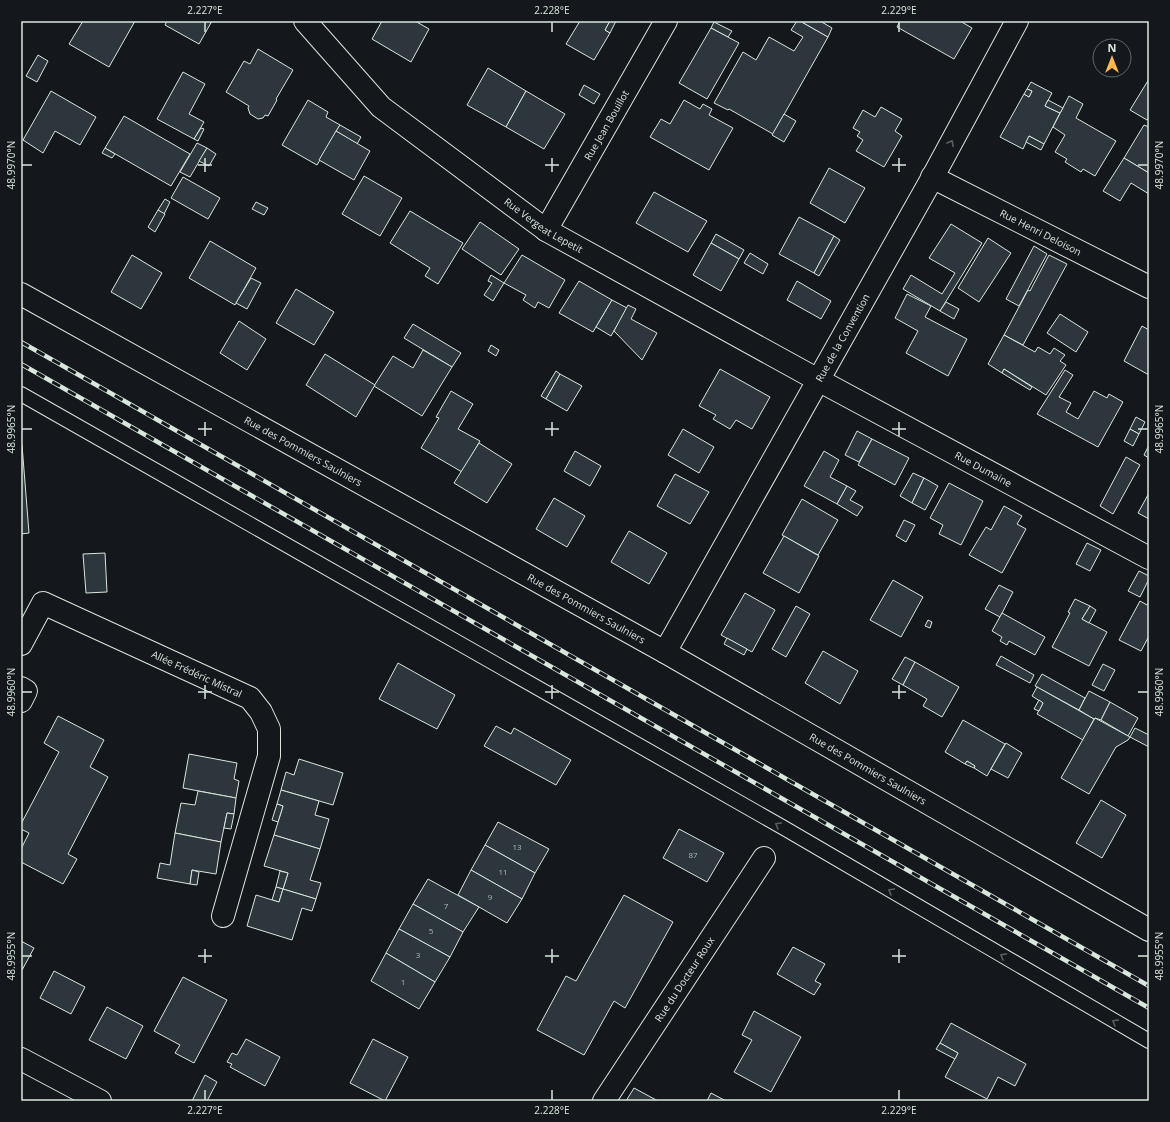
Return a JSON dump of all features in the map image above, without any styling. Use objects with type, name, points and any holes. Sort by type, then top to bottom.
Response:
[{"type":"street","name":"Rue Vergeat Lepetit","points":[[305,21],[381,107],[546,230],[818,379]]},
{"type":"street","name":"Rue Jean Bouillot","points":[[546,230],[666,21]]},
{"type":"street","name":"Rue de la Convention","points":[[665,652],[932,177],[1017,21]]},
{"type":"street","name":"Rue Henri Deloison","points":[[932,177],[1149,286]]},
{"type":"street","name":"Rue des Pommiers Saulniers","points":[[21,294],[665,652],[1149,930]]},
{"type":"street","name":"Rue Dumaine","points":[[818,379],[1149,558]]},
{"type":"street","name":"Allée Frédéric Mistral","points":[[21,644],[44,603],[250,698],[261,712],[269,729],[269,756],[223,916]]},
{"type":"street","points":[[21,688],[26,691],[21,702]]},
{"type":"street","name":"Rue du Docteur Roux","points":[[604,1101],[764,858]]},
{"type":"street","points":[[21,1059],[100,1101]]},
{"type":"lane","points":[[21,394],[777,824],[1149,1041]]},
{"type":"building","points":[[83,21],[135,21],[109,67],[69,44]]},
{"type":"building","points":[[167,21],[212,21],[199,44],[165,25]]},
{"type":"building","points":[[382,21],[415,21],[429,29],[411,62],[372,39]]},
{"type":"building","points":[[580,21],[610,21],[605,30],[610,33],[594,60],[566,44]]},
{"type":"building","points":[[610,21],[616,21],[610,33],[605,30]]},
{"type":"building","points":[[797,21],[800,21],[828,37],[773,134],[729,109],[728,110],[714,103],[743,52],[756,60],[769,37],[794,51],[803,37],[791,30]]},
{"type":"building","points":[[800,21],[820,21],[832,28],[828,37]]},
{"type":"building","points":[[900,21],[960,21],[972,28],[954,59],[897,27]]},
{"type":"building","points":[[714,22],[732,31],[728,37],[711,28]]},
{"type":"building","points":[[711,28],[739,43],[707,99],[679,83]]},
{"type":"building","points":[[258,49],[293,70],[268,116],[265,115],[263,118],[258,119],[250,114],[248,108],[249,106],[226,92],[244,61],[250,64]]},
{"type":"building","points":[[38,55],[48,61],[37,82],[26,76]]},
{"type":"building","points":[[488,68],[526,91],[506,127],[467,105]]},
{"type":"building","points":[[183,72],[205,84],[189,114],[204,122],[194,139],[157,119]]},
{"type":"building","points":[[1149,79],[1149,117],[1147,120],[1130,110]]},
{"type":"building","points":[[1031,82],[1052,93],[1045,106],[1060,113],[1044,144],[1029,136],[1023,149],[1000,137],[1024,94],[1029,97],[1032,91],[1027,89]]},
{"type":"building","points":[[584,85],[600,94],[594,104],[579,95]]},
{"type":"building","points":[[1027,89],[1032,91],[1029,97],[1024,94]]},
{"type":"building","points":[[51,91],[96,117],[80,145],[55,131],[43,153],[23,140]]},
{"type":"building","points":[[526,91],[565,114],[544,149],[506,127]]},
{"type":"building","points":[[1069,96],[1083,104],[1076,118],[1116,141],[1095,176],[1083,169],[1081,172],[1065,162],[1067,159],[1055,152],[1065,135],[1053,127]]},
{"type":"building","points":[[308,100],[328,112],[326,117],[340,125],[317,165],[282,145]]},
{"type":"building","points":[[684,100],[700,109],[703,104],[712,109],[709,115],[733,128],[709,170],[650,137],[661,119],[670,124]]},
{"type":"building","points":[[1048,100],[1063,108],[1060,113],[1045,106]]},
{"type":"building","points":[[881,107],[902,119],[895,131],[902,136],[884,167],[856,151],[863,140],[857,136],[860,132],[853,128],[863,110],[875,117]]},
{"type":"building","points":[[784,114],[796,121],[784,142],[772,135]]},
{"type":"building","points":[[124,116],[190,154],[171,186],[105,148]]},
{"type":"building","points":[[340,125],[361,137],[357,144],[336,131]]},
{"type":"building","points":[[1144,125],[1149,127],[1149,173],[1124,158]]},
{"type":"building","points":[[201,128],[204,129],[198,141],[194,139]]},
{"type":"building","points":[[336,131],[370,151],[354,180],[319,160]]},
{"type":"building","points":[[1029,136],[1044,144],[1041,150],[1026,142]]},
{"type":"building","points":[[197,143],[207,148],[190,177],[180,172]]},
{"type":"building","points":[[105,148],[115,154],[112,158],[102,153]]},
{"type":"building","points":[[207,148],[216,154],[209,166],[199,161]]},
{"type":"building","points":[[1124,158],[1149,173],[1149,194],[1131,183],[1120,201],[1103,191]]},
{"type":"building","points":[[829,168],[865,188],[845,223],[810,203]]},
{"type":"building","points":[[364,176],[402,198],[380,236],[342,214]]},
{"type":"building","points":[[183,177],[220,198],[208,219],[171,198]]},
{"type":"building","points":[[654,192],[707,221],[688,252],[636,223]]},
{"type":"building","points":[[165,199],[170,202],[164,214],[158,210]]},
{"type":"building","points":[[256,202],[268,208],[264,215],[252,209]]},
{"type":"building","points":[[158,210],[165,214],[155,232],[148,227]]},
{"type":"building","points":[[410,211],[463,243],[438,284],[425,276],[430,268],[390,243]]},
{"type":"building","points":[[799,217],[834,236],[814,273],[779,254]]},
{"type":"building","points":[[480,222],[519,249],[501,275],[462,249]]},
{"type":"building","points":[[951,224],[982,243],[940,311],[903,289],[911,275],[942,294],[955,273],[929,258]]},
{"type":"building","points":[[716,234],[744,250],[739,259],[711,243]]},
{"type":"building","points":[[834,236],[840,240],[819,276],[814,273]]},
{"type":"building","points":[[988,238],[1011,253],[979,302],[958,288]]},
{"type":"building","points":[[210,241],[256,268],[235,305],[189,278]]},
{"type":"building","points":[[711,243],[739,259],[721,291],[693,275]]},
{"type":"building","points":[[1034,246],[1047,254],[1019,306],[1006,299]]},
{"type":"building","points":[[750,253],[768,264],[763,274],[744,263]]},
{"type":"building","points":[[132,255],[162,273],[141,309],[111,292]]},
{"type":"building","points":[[522,255],[565,280],[549,308],[538,302],[535,308],[523,300],[526,295],[504,283]]},
{"type":"building","points":[[1049,255],[1067,264],[1023,345],[1004,335]]},
{"type":"building","points":[[491,275],[504,283],[493,301],[484,295],[492,283],[488,281]]},
{"type":"building","points":[[251,278],[261,283],[247,309],[236,303]]},
{"type":"building","points":[[579,281],[612,300],[593,332],[559,313]]},
{"type":"building","points":[[797,281],[831,301],[821,319],[787,300]]},
{"type":"building","points":[[296,289],[334,312],[314,345],[276,323]]},
{"type":"building","points":[[907,294],[931,306],[925,317],[967,339],[948,376],[906,353],[918,331],[895,318]]},
{"type":"building","points":[[612,300],[627,308],[611,336],[596,327]]},
{"type":"building","points":[[946,302],[959,309],[954,319],[940,311]]},
{"type":"building","points":[[628,305],[636,309],[631,319],[657,333],[642,360],[614,331]]},
{"type":"building","points":[[1060,314],[1088,332],[1076,352],[1047,333]]},
{"type":"building","points":[[239,321],[266,339],[247,370],[220,353]]},
{"type":"building","points":[[413,324],[461,353],[452,367],[404,338]]},
{"type":"building","points":[[1142,326],[1149,330],[1149,375],[1124,361]]},
{"type":"building","points":[[1004,335],[1035,352],[1038,347],[1050,354],[1054,348],[1065,355],[1060,361],[1066,365],[1046,395],[1004,369],[1002,373],[988,364]]},
{"type":"building","points":[[491,345],[499,350],[496,356],[488,351]]},
{"type":"building","points":[[423,350],[452,367],[422,416],[374,386],[393,356],[413,368]]},
{"type":"building","points":[[325,354],[375,385],[356,417],[306,385]]},
{"type":"building","points":[[720,369],[770,397],[752,429],[736,420],[730,429],[713,419],[716,415],[699,406]]},
{"type":"building","points":[[1004,369],[1032,387],[1030,390],[1002,373]]},
{"type":"building","points":[[1065,370],[1073,375],[1059,397],[1071,403],[1066,412],[1078,419],[1094,391],[1107,398],[1109,394],[1123,402],[1098,447],[1037,414]]},
{"type":"building","points":[[556,371],[560,374],[546,399],[541,396]]},
{"type":"building","points":[[560,374],[582,386],[567,411],[546,399]]},
{"type":"building","points":[[451,391],[473,404],[458,429],[480,441],[462,472],[421,448],[439,418],[436,417]]},
{"type":"building","points":[[1136,417],[1145,422],[1139,434],[1130,429]]},
{"type":"building","points":[[683,429],[714,447],[699,473],[668,455]]},
{"type":"building","points":[[1130,429],[1139,434],[1133,446],[1124,441]]},
{"type":"building","points":[[857,431],[872,439],[859,462],[845,455]]},
{"type":"building","points":[[872,439],[909,458],[895,485],[858,465]]},
{"type":"building","points":[[479,443],[512,464],[487,503],[454,483]]},
{"type":"building","points":[[21,445],[29,533],[21,534]]},
{"type":"building","points":[[1149,445],[1149,458],[1144,455]]},
{"type":"building","points":[[575,451],[601,466],[590,486],[564,471]]},
{"type":"building","points":[[824,451],[839,460],[830,477],[847,486],[837,504],[804,486]]},
{"type":"building","points":[[1126,457],[1140,465],[1113,514],[1100,506]]},
{"type":"building","points":[[913,473],[924,478],[912,503],[900,496]]},
{"type":"building","points":[[675,474],[709,492],[690,524],[657,506]]},
{"type":"building","points":[[924,478],[938,486],[925,510],[912,503]]},
{"type":"building","points":[[949,483],[983,501],[961,545],[939,534],[943,525],[930,518]]},
{"type":"building","points":[[847,486],[856,491],[850,500],[863,507],[857,516],[837,504]]},
{"type":"building","points":[[1149,493],[1149,519],[1138,513]]},
{"type":"building","points":[[554,498],[585,516],[567,547],[536,529]]},
{"type":"building","points":[[802,499],[838,520],[818,555],[782,535]]},
{"type":"building","points":[[1004,506],[1022,516],[1017,524],[1026,529],[1002,573],[969,555],[986,527],[991,530]]},
{"type":"building","points":[[904,520],[915,525],[906,542],[896,536]]},
{"type":"building","points":[[629,531],[667,553],[649,584],[611,562]]},
{"type":"building","points":[[784,536],[819,556],[799,593],[763,573]]},
{"type":"building","points":[[1087,543],[1101,550],[1090,571],[1076,564]]},
{"type":"building","points":[[105,553],[107,592],[86,593],[83,554]]},
{"type":"building","points":[[1139,571],[1149,576],[1140,597],[1128,591]]},
{"type":"building","points":[[893,580],[923,597],[901,637],[870,620]]},
{"type":"building","points":[[999,585],[1013,592],[1000,617],[985,609]]},
{"type":"building","points":[[745,593],[775,610],[752,652],[721,635]]},
{"type":"building","points":[[1075,599],[1090,606],[1082,619],[1107,632],[1089,666],[1052,647],[1070,613],[1068,612]]},
{"type":"building","points":[[1140,601],[1147,605],[1149,601],[1149,636],[1141,651],[1119,640]]},
{"type":"building","points":[[796,606],[810,614],[786,657],[772,649]]},
{"type":"building","points":[[1090,606],[1096,610],[1089,623],[1082,619]]},
{"type":"building","points":[[1002,613],[1045,637],[1035,655],[1009,641],[1007,645],[1000,641],[1002,637],[992,631]]},
{"type":"building","points":[[928,620],[932,622],[930,628],[925,626]]},
{"type":"building","points":[[727,638],[747,649],[744,655],[724,644]]},
{"type":"building","points":[[823,651],[858,671],[840,704],[805,683]]},
{"type":"building","points":[[1001,656],[1034,675],[1030,683],[996,665]]},
{"type":"building","points":[[905,657],[915,662],[903,685],[892,679]]},
{"type":"building","points":[[915,662],[959,687],[942,717],[923,706],[927,699],[903,685]]},
{"type":"building","points":[[398,663],[455,695],[437,729],[379,699]]},
{"type":"building","points":[[1103,664],[1115,670],[1104,691],[1092,685]]},
{"type":"building","points":[[1042,674],[1085,698],[1079,710],[1035,686]]},
{"type":"building","points":[[1037,687],[1094,719],[1083,740],[1037,714],[1043,703],[1032,696]]},
{"type":"building","points":[[1089,691],[1110,702],[1101,720],[1094,719],[1079,710]]},
{"type":"building","points":[[1039,700],[1043,703],[1039,711],[1034,709]]},
{"type":"building","points":[[1110,702],[1138,718],[1128,736],[1101,720]]},
{"type":"building","points":[[58,716],[104,740],[90,767],[108,777],[68,854],[77,859],[63,884],[21,862],[21,849],[29,833],[21,829],[21,824],[59,752],[44,743]]},
{"type":"building","points":[[1095,718],[1130,737],[1128,740],[1116,747],[1089,794],[1061,778]]},
{"type":"building","points":[[963,720],[1005,744],[987,776],[974,768],[975,766],[967,761],[965,764],[945,752]]},
{"type":"building","points":[[496,726],[511,734],[514,728],[571,760],[556,785],[484,746]]},
{"type":"building","points":[[1135,728],[1149,735],[1149,747],[1130,737]]},
{"type":"building","points":[[1006,743],[1022,753],[1008,778],[991,769]]},
{"type":"building","points":[[189,754],[237,763],[234,779],[239,781],[236,798],[183,788]]},
{"type":"building","points":[[299,759],[343,773],[333,805],[281,790],[286,772],[294,775]]},
{"type":"building","points":[[967,761],[975,766],[974,768],[965,764]]},
{"type":"building","points":[[281,790],[319,801],[315,815],[329,819],[320,849],[274,835],[283,806],[277,804]]},
{"type":"building","points":[[198,791],[236,798],[234,814],[227,813],[221,842],[175,833],[181,803],[195,805]]},
{"type":"building","points":[[1101,800],[1126,815],[1102,858],[1076,843]]},
{"type":"building","points":[[277,804],[283,806],[278,822],[272,820]]},
{"type":"building","points":[[227,813],[234,814],[231,829],[224,828]]},
{"type":"building","points":[[498,822],[549,849],[535,873],[485,845]]},
{"type":"building","points":[[679,829],[724,853],[707,882],[663,858]]},
{"type":"building","points":[[175,833],[221,842],[216,874],[192,870],[190,884],[157,878],[160,863],[170,865]]},
{"type":"building","points":[[274,835],[320,849],[310,880],[321,883],[316,899],[283,889],[288,873],[264,866]]},
{"type":"building","points":[[485,845],[535,873],[522,899],[471,870]]},
{"type":"building","points":[[192,870],[199,872],[197,885],[190,884]]},
{"type":"building","points":[[471,870],[522,899],[507,923],[458,895]]},
{"type":"building","points":[[280,871],[288,873],[283,889],[276,887]]},
{"type":"building","points":[[428,879],[479,907],[463,932],[413,904]]},
{"type":"building","points":[[276,887],[283,889],[279,902],[272,900]]},
{"type":"building","points":[[283,889],[316,899],[312,911],[302,908],[292,940],[247,926],[256,895],[279,902]]},
{"type":"building","points":[[624,895],[673,922],[625,1008],[614,1001],[584,1055],[537,1030],[566,976],[576,981]]},
{"type":"building","points":[[413,904],[463,932],[450,957],[399,929]]},
{"type":"building","points":[[399,929],[450,957],[435,982],[386,953]]},
{"type":"building","points":[[21,941],[34,948],[21,972]]},
{"type":"building","points":[[793,947],[825,964],[815,981],[821,984],[814,995],[777,974]]},
{"type":"building","points":[[386,953],[435,982],[419,1009],[371,981]]},
{"type":"building","points":[[54,971],[85,987],[71,1014],[40,998]]},
{"type":"building","points":[[183,977],[227,1000],[194,1063],[175,1053],[180,1045],[154,1031]]},
{"type":"building","points":[[107,1007],[143,1026],[126,1059],[89,1040]]},
{"type":"building","points":[[754,1011],[801,1037],[771,1092],[734,1072],[752,1040],[742,1035]]},
{"type":"building","points":[[951,1023],[1026,1064],[1015,1086],[998,1077],[987,1099],[945,1077],[958,1053],[940,1043]]},
{"type":"building","points":[[246,1039],[280,1057],[265,1086],[230,1067],[232,1064],[227,1062],[232,1053],[237,1055]]},
{"type":"building","points":[[373,1039],[408,1057],[385,1101],[350,1083]]},
{"type":"building","points":[[940,1043],[958,1053],[955,1059],[936,1049]]},
{"type":"building","points":[[205,1075],[217,1082],[207,1101],[192,1101]]},
{"type":"building","points":[[634,1088],[658,1101],[626,1101]]},
{"type":"building","points":[[711,1093],[726,1101],[707,1101]]},
{"type":"railway","points":[[21,342],[1149,986]]},
{"type":"railway","points":[[21,364],[1149,1008]]}]
